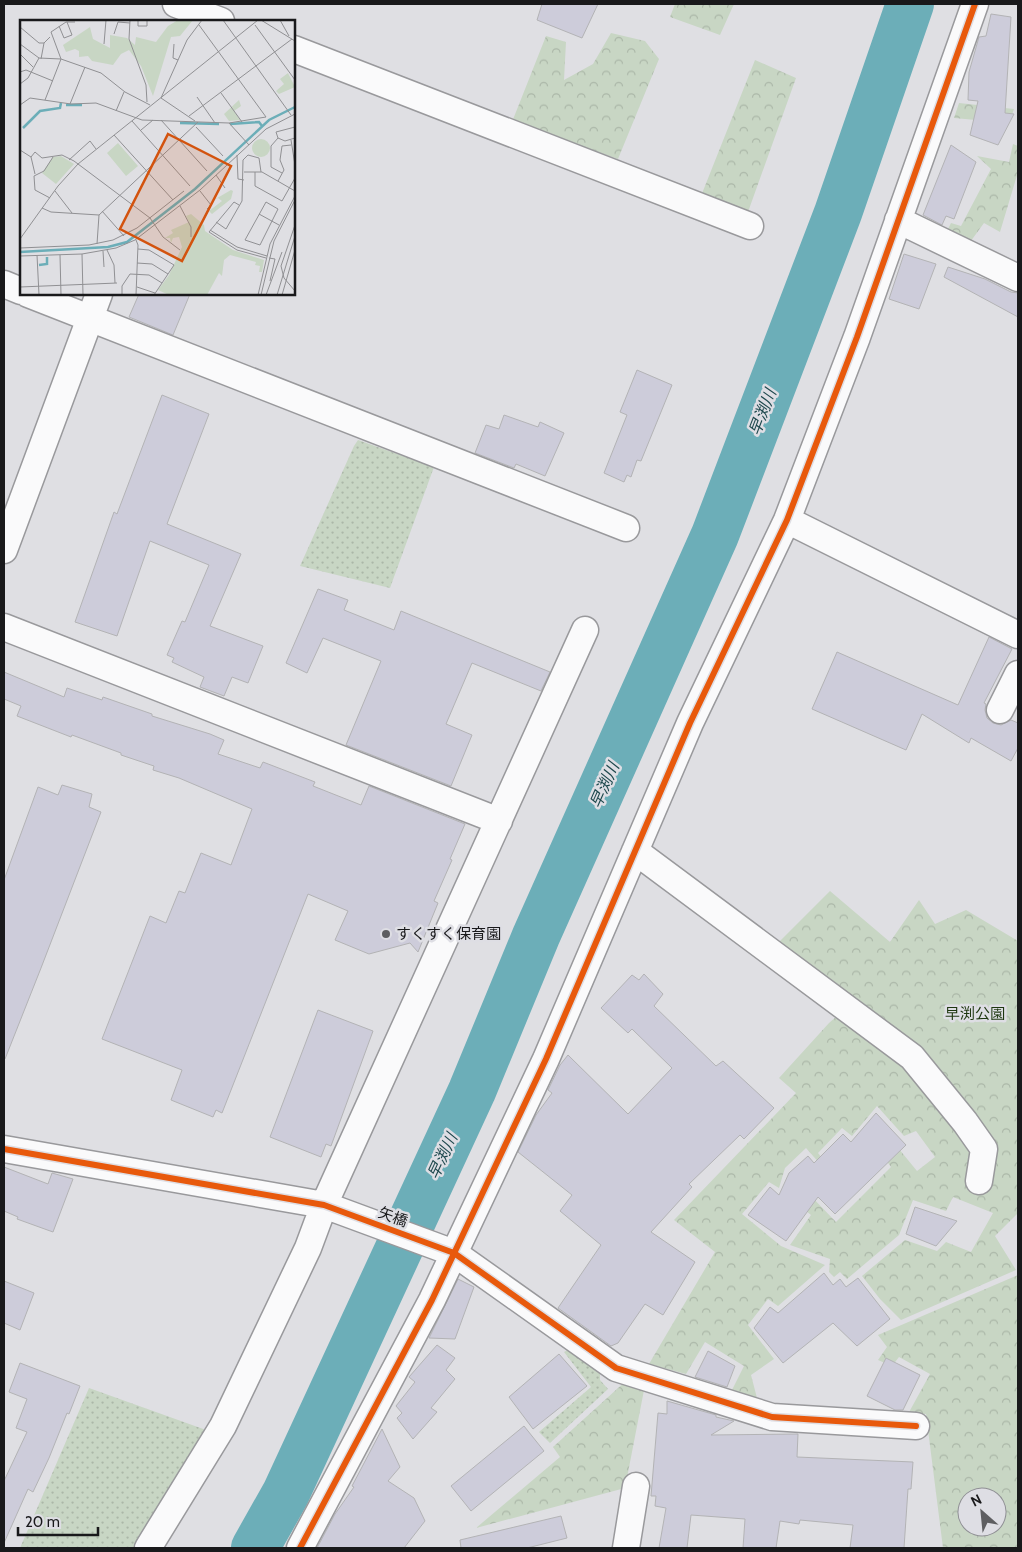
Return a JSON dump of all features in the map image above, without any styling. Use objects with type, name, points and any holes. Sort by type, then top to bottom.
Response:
[{"type":"street","points":[[176,4],[207,15]]},
{"type":"street","points":[[300,1548],[432,1300],[546,1059],[690,723],[787,520],[857,337],[975,4]]},
{"type":"street","points":[[295,49],[750,226]]},
{"type":"street","points":[[898,220],[1018,278]]},
{"type":"street","points":[[4,284],[20,291]]},
{"type":"street","points":[[34,295],[95,306],[626,528]]},
{"type":"street","points":[[4,550],[95,306]]},
{"type":"street","points":[[787,520],[1018,635]]},
{"type":"street","points":[[4,627],[499,821]]},
{"type":"street","points":[[148,1548],[223,1426],[308,1248],[324,1205],[585,630]]},
{"type":"street","points":[[1000,710],[1018,674]]},
{"type":"street","points":[[635,851],[912,1057],[965,1122],[984,1149],[979,1181]]},
{"type":"street","name":"矢橋","points":[[4,1149],[324,1205],[454,1253],[616,1368],[772,1417],[916,1426]]},
{"type":"street","points":[[626,1548],[636,1486]]},
{"type":"green space","points":[[675,4],[734,4],[720,35],[670,17]]},
{"type":"green space","points":[[611,33],[645,41],[659,59],[618,159],[512,122],[546,36],[566,42],[564,80],[593,64]]},
{"type":"green space","points":[[755,60],[796,78],[748,212],[701,196]]},
{"type":"green space","points":[[959,103],[1014,109],[1009,123],[954,118]]},
{"type":"green space","points":[[1013,144],[1018,146],[1018,172],[1000,232],[984,223],[968,245],[946,233],[951,223],[961,226],[991,169],[977,156],[1009,162]]},
{"type":"green space","points":[[358,440],[434,467],[390,588],[300,566]]},
{"type":"green space","name":"早渕公園","points":[[830,891],[890,942],[919,900],[935,924],[966,910],[1018,941],[1018,1213],[995,1236],[1016,1270],[901,1320],[880,1299],[862,1276],[905,1240],[937,1251],[946,1242],[971,1252],[993,1213],[953,1197],[946,1211],[913,1200],[899,1235],[847,1279],[840,1272],[834,1277],[829,1272],[830,1259],[790,1245],[811,1215],[795,1202],[808,1193],[836,1222],[891,1167],[886,1160],[899,1149],[917,1171],[935,1157],[916,1131],[904,1136],[877,1106],[852,1136],[842,1128],[818,1153],[825,1162],[821,1165],[806,1148],[785,1168],[779,1188],[769,1182],[742,1214],[781,1246],[825,1265],[778,1306],[768,1299],[748,1325],[774,1359],[751,1375],[757,1398],[731,1392],[744,1366],[705,1342],[686,1374],[649,1364],[715,1252],[674,1220],[796,1093],[779,1078],[829,1023],[852,1003],[779,942]]},
{"type":"green space","points":[[1018,1275],[1018,1548],[943,1548],[926,1414],[908,1414],[930,1374],[899,1357],[892,1366],[878,1360],[887,1347],[878,1335]]},
{"type":"green space","points":[[571,1348],[600,1371],[600,1380],[608,1389],[550,1443],[539,1432],[591,1387],[564,1352]]},
{"type":"green space","points":[[628,1379],[645,1385],[625,1488],[476,1528],[560,1457],[553,1447]]},
{"type":"green space","points":[[89,1388],[206,1430],[135,1548],[20,1548]]},
{"type":"building","points":[[542,4],[598,4],[582,38],[537,20]]},
{"type":"building","points":[[991,14],[1011,17],[1005,113],[1014,114],[998,145],[970,135],[978,101],[968,100],[969,72],[979,37],[986,36]]},
{"type":"building","points":[[951,145],[976,162],[954,219],[946,216],[942,225],[923,215]]},
{"type":"building","points":[[904,254],[936,264],[919,309],[889,299]]},
{"type":"building","points":[[948,267],[985,279],[1011,292],[1018,293],[1018,317],[944,277]]},
{"type":"building","points":[[139,295],[190,295],[173,335],[129,317]]},
{"type":"building","points":[[637,370],[672,385],[641,461],[637,460],[631,477],[627,475],[624,482],[604,473],[627,415],[620,412]]},
{"type":"building","points":[[162,395],[209,414],[167,524],[241,554],[210,626],[263,646],[248,683],[232,677],[224,696],[200,687],[204,677],[172,662],[174,658],[167,655],[182,621],[185,622],[209,565],[150,541],[117,636],[75,622],[114,512],[117,514]]},
{"type":"building","points":[[504,415],[538,427],[540,422],[564,433],[545,476],[516,464],[514,468],[475,453],[486,425],[499,429]]},
{"type":"building","points":[[318,589],[348,600],[344,610],[394,630],[401,611],[550,672],[541,691],[472,663],[446,724],[472,735],[451,786],[346,745],[381,661],[323,638],[307,673],[286,663]]},
{"type":"building","points":[[989,637],[1012,649],[984,703],[986,704],[987,718],[993,723],[1001,725],[1011,720],[1018,723],[1018,748],[1011,761],[971,738],[969,743],[922,714],[906,750],[812,709],[837,652],[958,705]]},
{"type":"building","points":[[4,672],[64,697],[67,688],[102,700],[103,697],[152,714],[152,716],[210,734],[224,740],[218,754],[260,768],[263,762],[315,782],[313,786],[361,805],[369,786],[465,824],[434,901],[438,903],[418,952],[410,943],[369,954],[335,940],[348,911],[308,894],[222,1113],[216,1110],[213,1117],[171,1100],[182,1070],[102,1039],[150,916],[166,923],[179,891],[185,893],[201,853],[231,865],[252,809],[179,778],[153,770],[154,766],[17,716],[21,706],[4,699]]},
{"type":"building","points":[[62,785],[92,794],[89,807],[101,812],[4,1059],[4,880],[38,787],[58,795]]},
{"type":"building","points":[[644,974],[663,994],[654,1006],[716,1066],[723,1061],[774,1108],[744,1139],[740,1135],[689,1184],[692,1187],[651,1232],[695,1262],[663,1315],[645,1304],[618,1343],[611,1346],[558,1308],[601,1245],[560,1211],[572,1195],[518,1152],[536,1115],[552,1093],[548,1090],[560,1065],[568,1055],[628,1114],[672,1068],[632,1029],[628,1033],[601,1008],[632,975],[639,980]]},
{"type":"building","points":[[318,1010],[373,1031],[331,1146],[326,1144],[321,1157],[270,1137]]},
{"type":"building","points":[[876,1113],[906,1145],[835,1214],[818,1197],[786,1241],[748,1215],[770,1187],[779,1195],[789,1173],[808,1156],[814,1163],[843,1134],[851,1142]]},
{"type":"building","points":[[4,1167],[48,1184],[52,1173],[73,1179],[53,1232],[17,1219],[18,1217],[4,1211]]},
{"type":"building","points":[[915,1207],[957,1221],[936,1246],[906,1234]]},
{"type":"building","points":[[824,1273],[833,1285],[840,1279],[846,1287],[858,1278],[890,1319],[857,1346],[833,1323],[783,1363],[754,1328],[770,1307],[778,1313]]},
{"type":"building","points":[[458,1279],[474,1287],[455,1339],[429,1338]]},
{"type":"building","points":[[4,1281],[34,1293],[20,1330],[4,1323]]},
{"type":"building","points":[[437,1345],[455,1358],[446,1370],[455,1379],[431,1408],[437,1412],[413,1439],[397,1418],[402,1413],[396,1406],[415,1382],[409,1377]]},
{"type":"building","points":[[708,1351],[735,1366],[727,1387],[695,1377]]},
{"type":"building","points":[[559,1354],[587,1386],[533,1429],[509,1397]]},
{"type":"building","points":[[886,1358],[920,1375],[903,1410],[895,1410],[867,1396]]},
{"type":"building","points":[[20,1363],[80,1386],[33,1492],[28,1489],[4,1543],[4,1481],[27,1432],[16,1428],[27,1399],[9,1392]]},
{"type":"building","points":[[667,1401],[734,1421],[711,1435],[798,1434],[797,1457],[913,1462],[911,1489],[908,1489],[904,1548],[850,1548],[853,1525],[800,1520],[799,1524],[780,1521],[776,1548],[743,1548],[745,1519],[691,1515],[687,1548],[659,1548],[666,1508],[655,1506],[656,1496],[651,1496],[658,1413],[667,1414]]},
{"type":"building","points":[[524,1426],[544,1451],[471,1511],[451,1486]]},
{"type":"building","points":[[382,1429],[400,1467],[388,1481],[414,1498],[425,1521],[404,1548],[317,1548],[335,1514],[354,1487],[352,1486]]},
{"type":"building","points":[[561,1516],[567,1538],[527,1548],[461,1548],[460,1540]]},
{"type":"waterway","name":"早渕川","points":[[255,1548],[286,1493],[472,1091],[536,936],[715,535],[838,213],[910,4]]},
{"type":"cycle path","points":[[300,1548],[432,1300],[546,1059],[690,723],[787,520],[857,337],[975,4]]},
{"type":"cycle path","points":[[4,1149],[324,1205],[454,1253],[616,1368],[772,1417],[916,1426]]},
{"type":"place","name":"すくすく保育園","points":[[386,934]]}]
